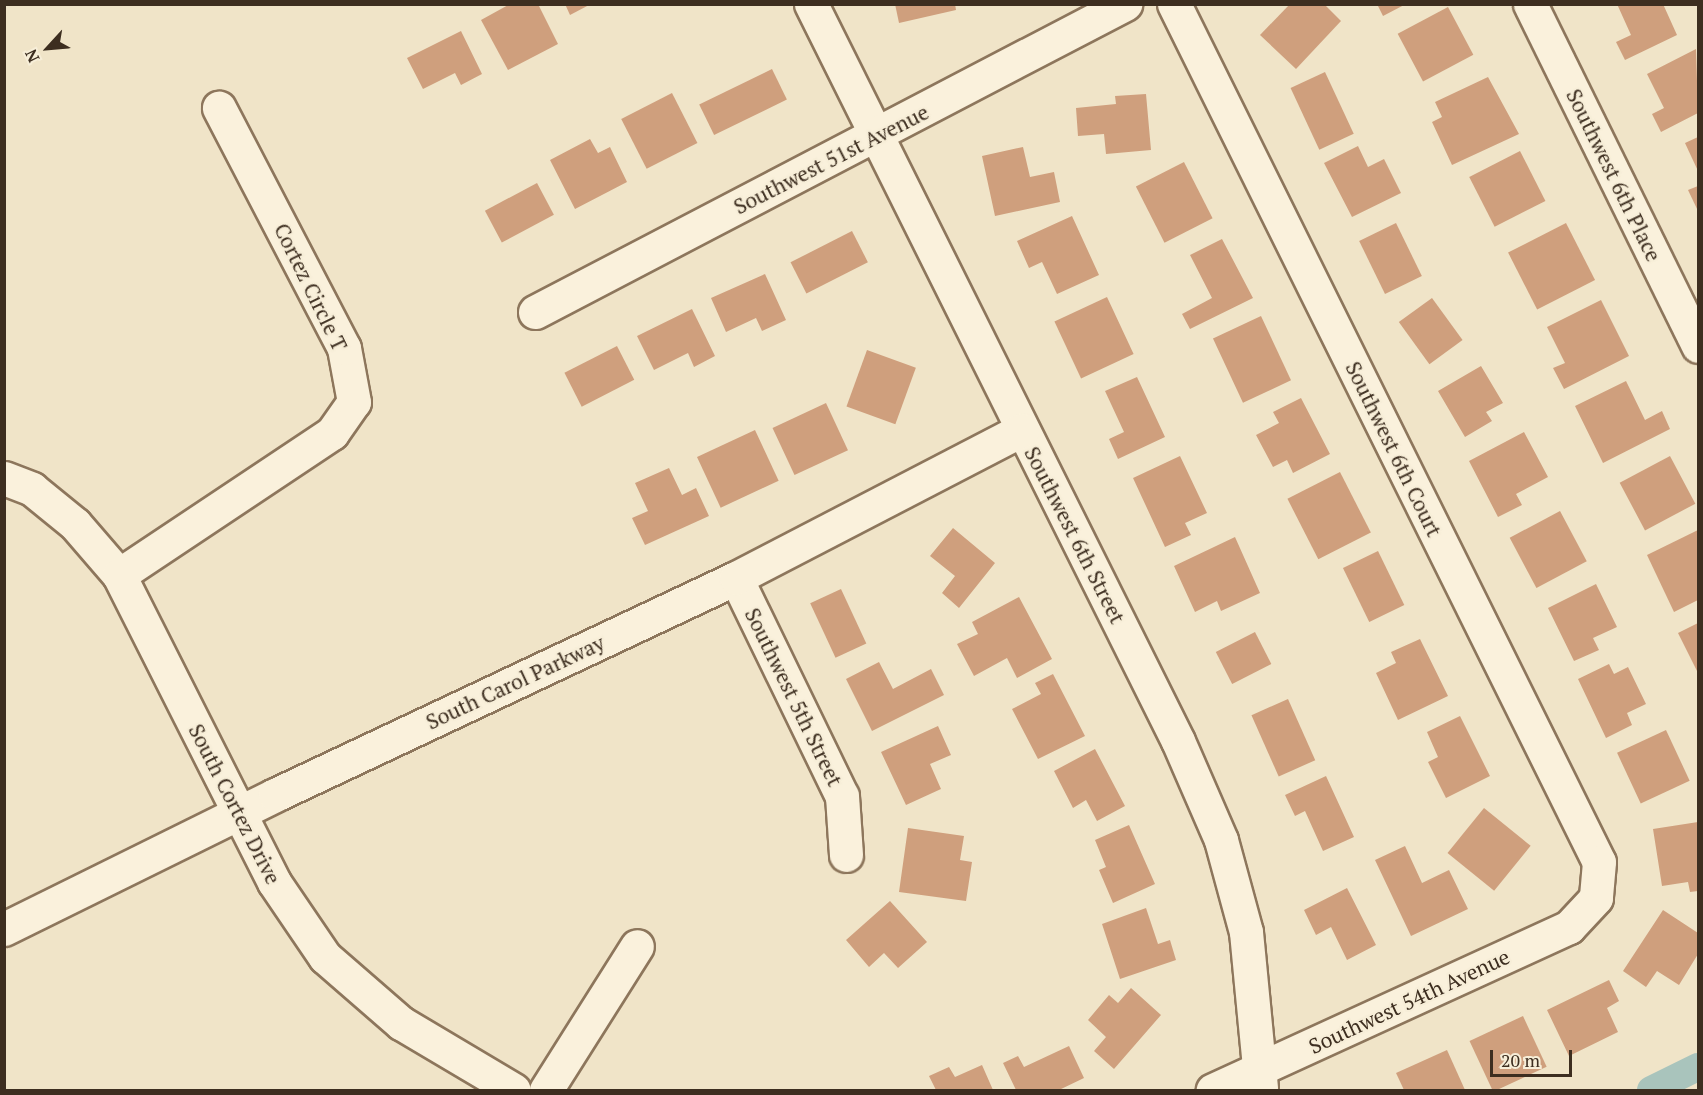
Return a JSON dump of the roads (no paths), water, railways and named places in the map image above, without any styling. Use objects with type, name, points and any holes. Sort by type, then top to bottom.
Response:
[{"type":"street","name":"Southwest 6th Street","points":[[811,4],[1178,741],[1221,840],[1246,932],[1261,1080]]},
{"type":"street","name":"Southwest 51st Avenue","points":[[535,312],[878,136],[1125,4]]},
{"type":"street","name":"Southwest 6th Court","points":[[1174,4],[1599,862],[1596,898]]},
{"type":"street","name":"Southwest 6th Place","points":[[1530,4],[1698,346]]},
{"type":"street","name":"Cortez Circle T","points":[[119,575],[332,433],[354,402],[344,348],[219,108]]},
{"type":"street","name":"South Carol Parkway","points":[[4,929],[239,814],[736,578],[1022,430]]},
{"type":"street","name":"South Cortez Drive","points":[[4,478],[32,489],[75,524],[119,575],[274,882],[325,957],[400,1023],[513,1090]]},
{"type":"street","name":"Southwest 5th Street","points":[[736,578],[842,796],[846,855]]},
{"type":"street","name":"Southwest 54th Avenue","points":[[1213,1090],[1261,1080],[1569,927],[1596,898]]},
{"type":"street","points":[[546,1090],[637,946]]},
{"type":"waterway","points":[[1651,1090],[1698,1067]]}]
